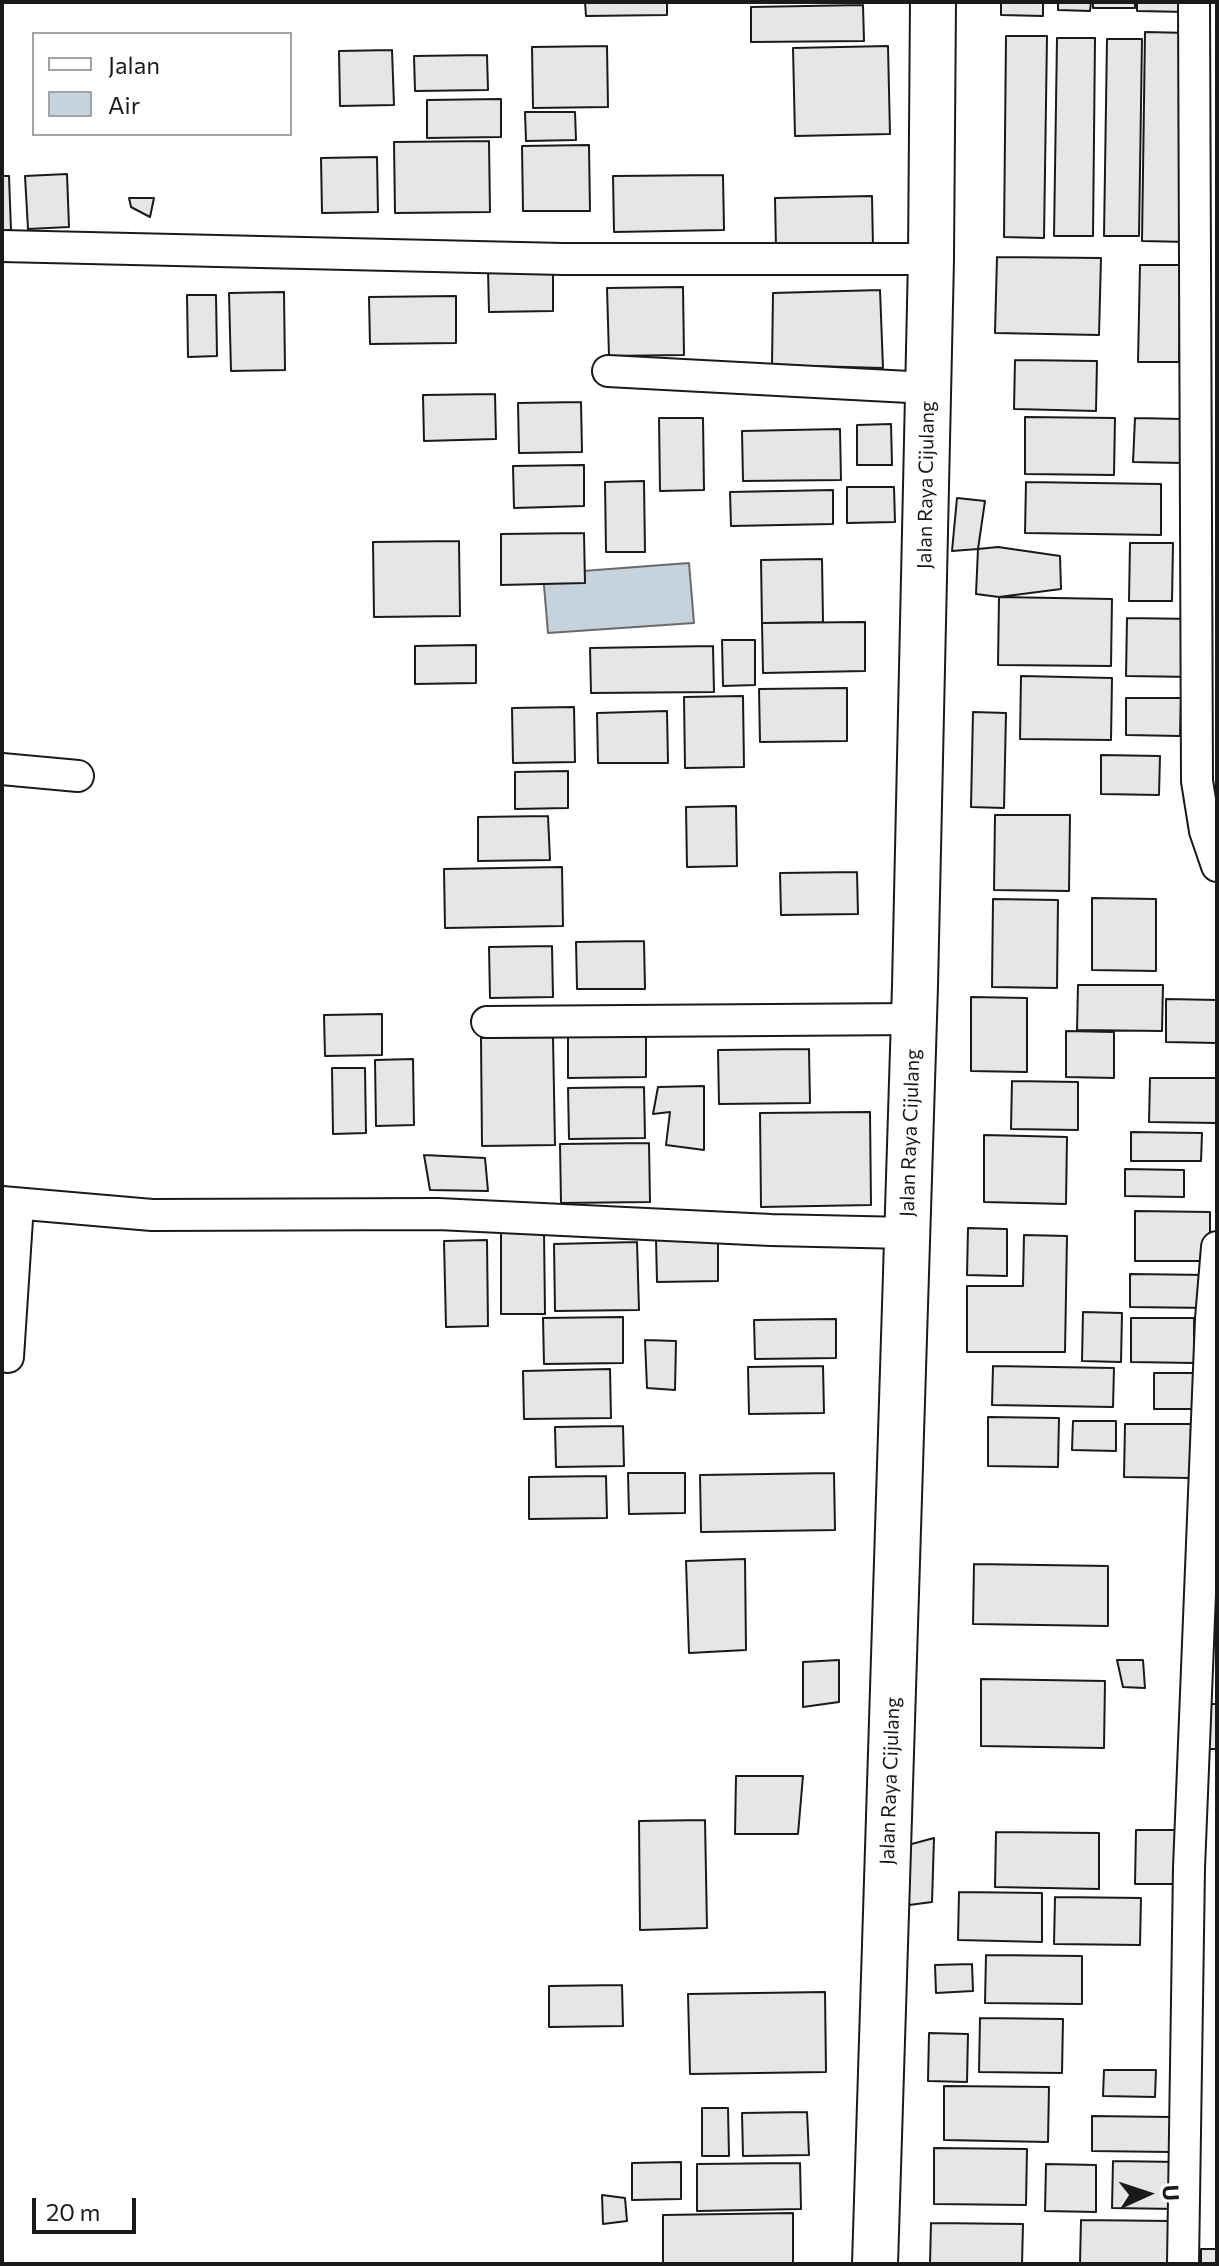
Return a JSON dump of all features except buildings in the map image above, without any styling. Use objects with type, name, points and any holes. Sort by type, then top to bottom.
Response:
[{"type":"highway","name":"Jalan Raya Cijulang","points":[[875,2264],[914,1019],[931,259],[933,2]]},
{"type":"street","points":[[1194,2],[1197,781],[1205,831],[1217,866]]},
{"type":"street","points":[[2,246],[563,259],[931,259]]},
{"type":"street","points":[[608,371],[928,388]]},
{"type":"street","points":[[2,769],[78,776]]},
{"type":"street","points":[[487,1022],[914,1019]]},
{"type":"street","points":[[2,1356],[8,1357],[10,1203],[152,1215],[438,1214],[771,1230],[907,1233]]},
{"type":"street","points":[[1183,2264],[1189,1868],[1211,1319],[1217,1247]]},
{"type":"water","points":[[689,563],[694,623],[548,633],[543,574]]}]
